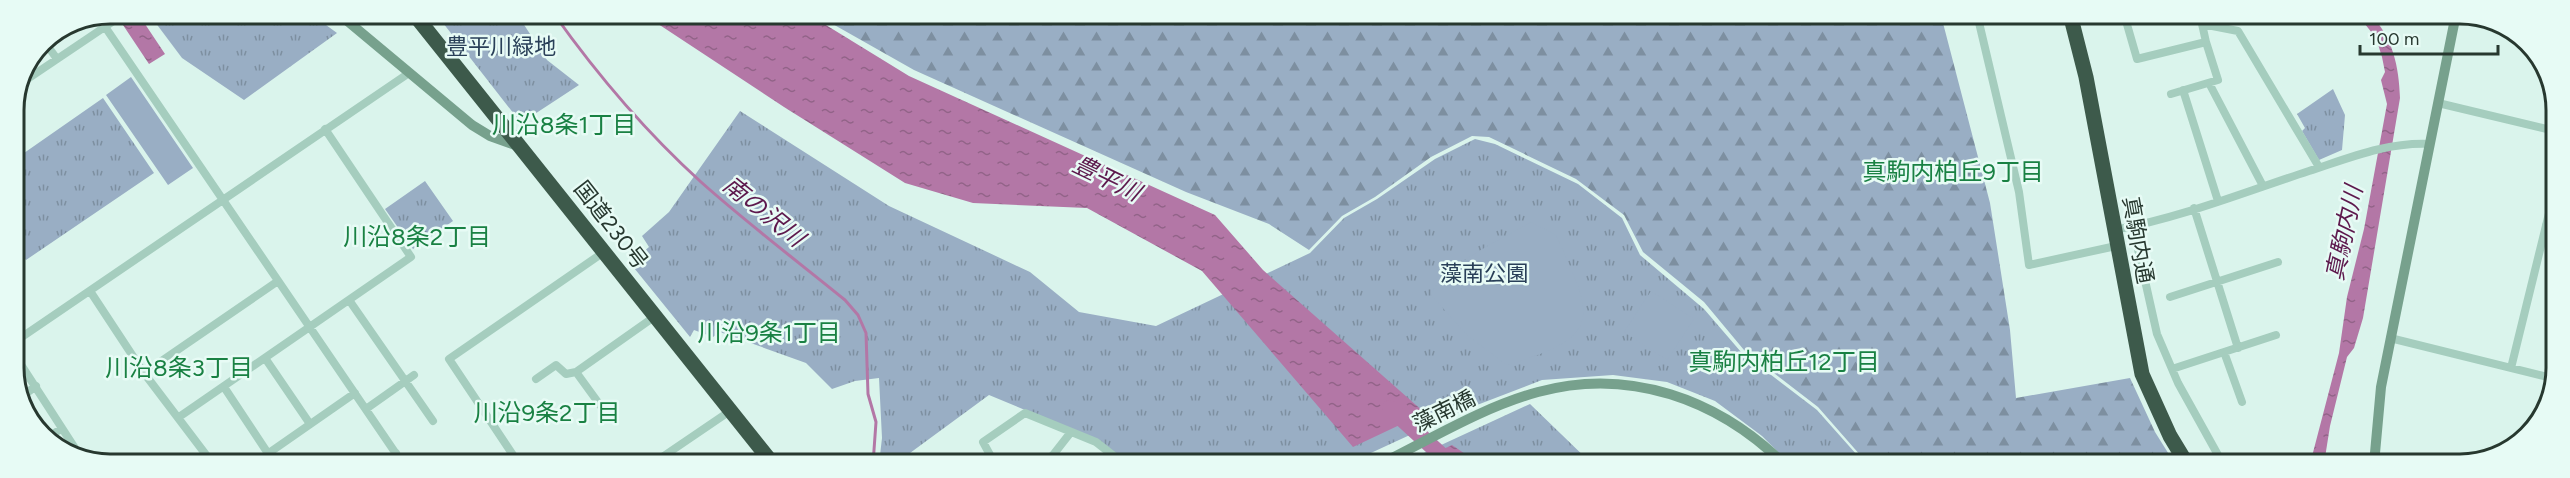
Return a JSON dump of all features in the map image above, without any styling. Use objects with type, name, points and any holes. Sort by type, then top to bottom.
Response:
[{"type":"highway","name":"国道230号","points":[[422,24],[765,454]]},
{"type":"highway","name":"真駒内通","points":[[2073,24],[2086,77],[2142,374],[2155,407],[2181,454]]},
{"type":"street","points":[[31,76],[110,24]]},
{"type":"street","points":[[351,24],[472,125],[490,136],[519,146]]},
{"type":"street","points":[[1979,24],[2019,192],[2030,265],[2115,238],[2133,227],[2356,154],[2414,143],[2430,144]]},
{"type":"street","points":[[2127,24],[2137,59],[2206,42]]},
{"type":"street","points":[[2171,94],[2218,80],[2202,24],[2238,31],[2319,167]]},
{"type":"street","points":[[2375,454],[2381,387],[2390,338],[2454,24]]},
{"type":"street","points":[[103,25],[396,453]]},
{"type":"street","points":[[49,49],[57,59]]},
{"type":"street","points":[[24,336],[409,73]]},
{"type":"street","points":[[2209,83],[2263,186]]},
{"type":"street","points":[[2183,90],[2218,201]]},
{"type":"street","points":[[2438,103],[2546,129]]},
{"type":"street","points":[[179,417],[411,257],[325,129]]},
{"type":"street","points":[[2194,208],[2238,348]]},
{"type":"street","points":[[2511,368],[2546,225]]},
{"type":"street","points":[[2133,227],[2154,323],[2172,369],[2218,454]]},
{"type":"street","points":[[512,454],[449,359],[604,252]]},
{"type":"street","points":[[2170,297],[2278,262]]},
{"type":"street","points":[[144,373],[278,281]]},
{"type":"street","points":[[90,291],[144,373],[206,454]]},
{"type":"street","points":[[349,300],[433,421]]},
{"type":"street","points":[[536,379],[556,366],[566,374],[576,372],[654,317]]},
{"type":"street","points":[[2172,369],[2276,335]]},
{"type":"street","points":[[2390,338],[2545,376]]},
{"type":"street","points":[[2224,352],[2242,402]]},
{"type":"street","points":[[265,358],[310,424]]},
{"type":"street","points":[[24,369],[73,445]]},
{"type":"street","points":[[576,372],[608,416]]},
{"type":"street","points":[[366,409],[414,375]]},
{"type":"street","name":"藻南橋","points":[[1401,454],[1494,409],[1538,392],[1577,385],[1612,384],[1660,390],[1692,400],[1731,420],[1772,454]]},
{"type":"street","points":[[28,392],[36,386]]},
{"type":"street","points":[[224,387],[268,453],[355,393]]},
{"type":"street","points":[[667,454],[730,411]]},
{"type":"street","points":[[990,454],[983,442],[1026,413],[1096,442],[1111,454]]},
{"type":"street","points":[[54,434],[62,428]]},
{"type":"street","points":[[1054,454],[1071,432]]},
{"type":"green space","points":[[156,24],[325,24],[337,33],[244,100],[182,58]]},
{"type":"green space","name":"豊平川緑地","points":[[444,24],[524,24],[547,60],[579,85],[521,123]]},
{"type":"green space","points":[[833,24],[1943,24],[1990,203],[2010,330],[2016,398],[2130,378],[2155,432],[2169,454],[1859,454],[1818,407],[1744,350],[1704,302],[1643,252],[1624,215],[1576,179],[1489,137],[1472,136],[1431,157],[1375,197],[1342,216],[1309,250],[1269,224],[1186,192],[914,70]]},
{"type":"green space","points":[[131,77],[193,168],[168,185],[106,95]]},
{"type":"green space","points":[[2333,89],[2345,115],[2342,150],[2319,160],[2302,131],[2305,128],[2297,114]]},
{"type":"green space","points":[[103,98],[154,173],[26,260],[24,257],[24,153]]},
{"type":"green space","name":"藻南公園","points":[[740,111],[889,206],[1030,272],[1079,312],[1156,326],[1310,253],[1344,218],[1377,199],[1435,159],[1475,139],[1495,144],[1578,184],[1622,218],[1640,255],[1704,309],[1741,352],[1817,410],[1856,454],[1780,454],[1762,436],[1715,401],[1667,382],[1613,375],[1542,380],[1464,410],[1369,454],[1116,454],[1097,440],[989,395],[909,454],[880,454],[882,438],[879,378],[855,381],[832,389],[806,363],[720,332],[713,337],[694,330],[690,337],[630,263],[649,247],[642,236],[669,212]]},
{"type":"green space","points":[[425,181],[453,221],[413,249],[385,209]]},
{"type":"green space","points":[[1531,222],[1556,235],[1578,285],[1583,304],[1582,319],[1576,332],[1562,344],[1507,365],[1468,336],[1431,295],[1437,284],[1460,263]]},
{"type":"green space","points":[[1651,291],[1694,319],[1667,360],[1624,332]]},
{"type":"green space","points":[[1530,404],[1582,454],[1422,454]]},
{"type":"water","points":[[145,24],[165,54],[149,64],[123,25]]},
{"type":"water","points":[[658,24],[824,24],[909,76],[1215,215],[1263,270],[1425,413],[1353,447],[1202,271],[1087,208],[973,203],[905,183]]},
{"type":"water","points":[[2365,24],[2379,24],[2384,32],[2396,64],[2400,98],[2363,318],[2354,348],[2347,357],[2326,454],[2313,454],[2339,353],[2347,297],[2364,229],[2387,104],[2381,80],[2385,72],[2376,38]]},
{"type":"water","points":[[1452,445],[1465,454],[1434,454]]},
{"type":"waterway","name":"南の沢川","points":[[562,24],[623,102],[681,163],[736,212],[845,300],[858,315],[866,333],[868,394],[876,422],[874,454]]},
{"type":"waterway","name":"豊平川","points":[[1390,408],[1440,454]]},
{"type":"district","name":"川沿8条1丁目","points":[[564,124]]},
{"type":"district","name":"真駒内柏丘9丁目","points":[[1953,171]]},
{"type":"district","name":"川沿8条2丁目","points":[[417,236]]},
{"type":"district","name":"川沿9条1丁目","points":[[769,332]]},
{"type":"district","name":"真駒内柏丘12丁目","points":[[1784,361]]},
{"type":"district","name":"川沿8条3丁目","points":[[179,367]]},
{"type":"district","name":"川沿9条2丁目","points":[[547,412]]},
{"type":"water label","name":"真駒内川","points":[[2344,233]]}]
